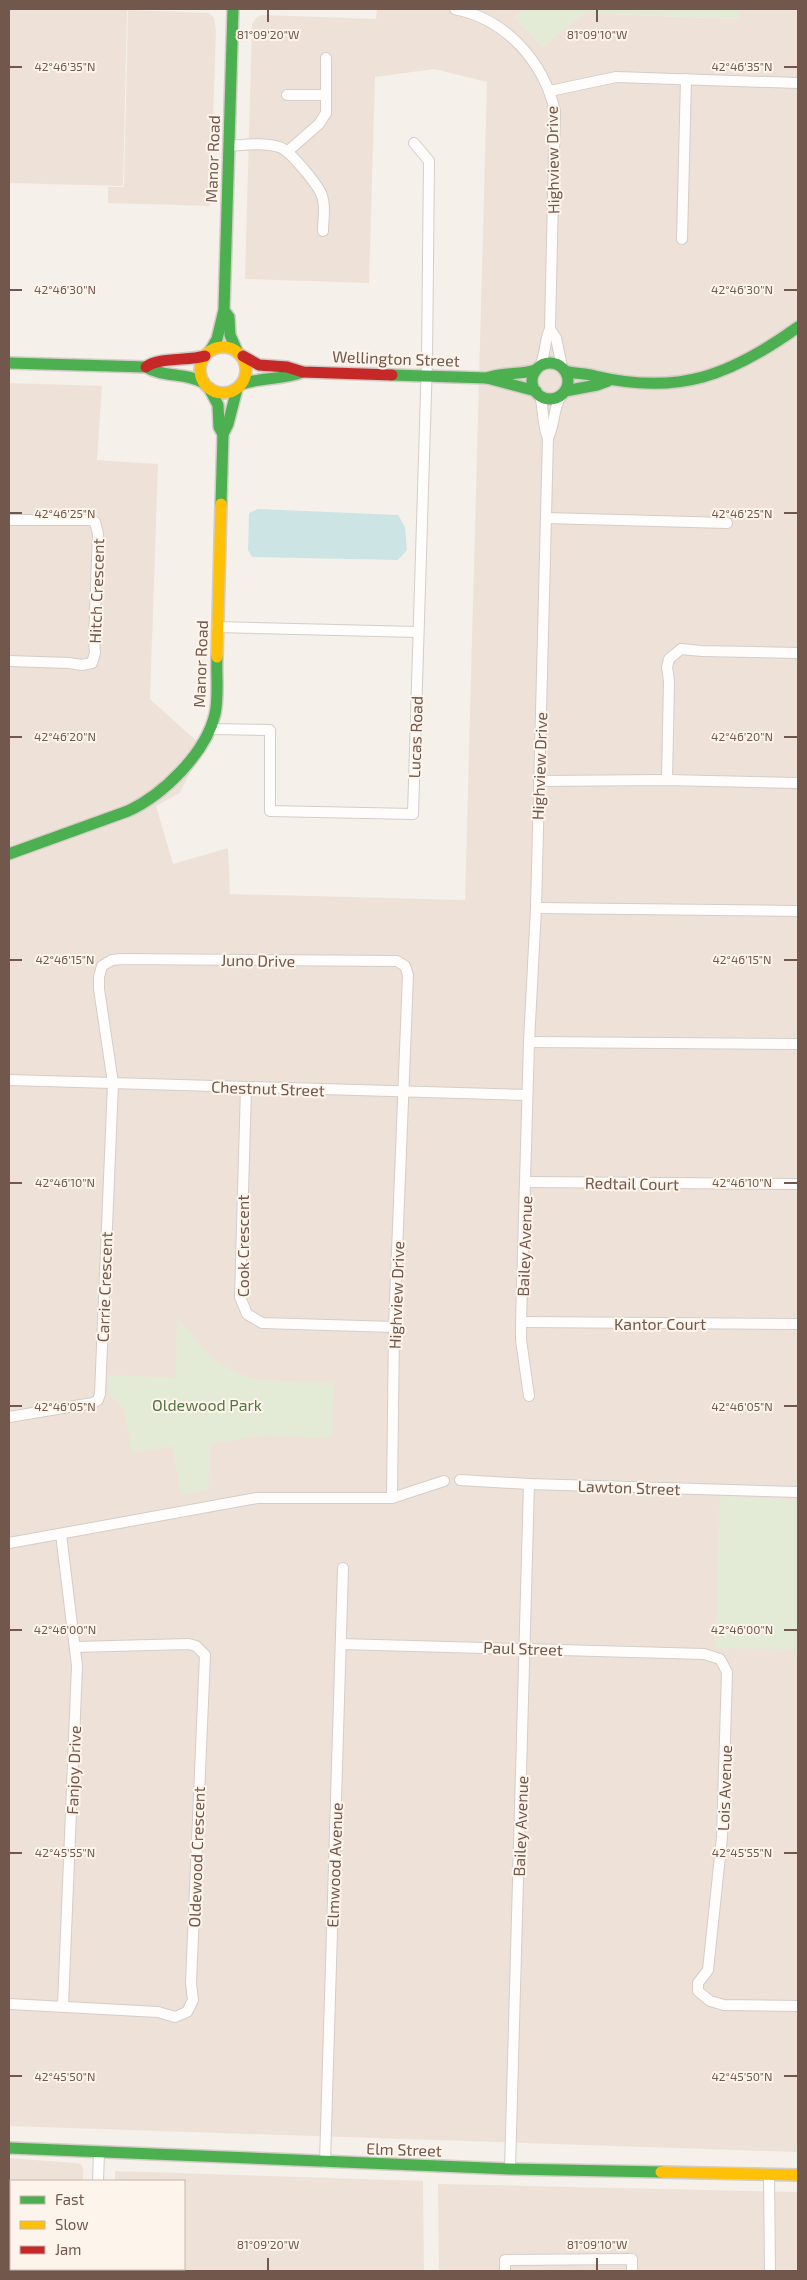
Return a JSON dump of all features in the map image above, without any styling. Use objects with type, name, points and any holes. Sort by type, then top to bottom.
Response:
[{"type":"street","name":"Manor Road","points":[[207,353],[219,335],[221,316],[224,310],[233,9]]},
{"type":"street","name":"Highview Drive","points":[[455,9],[469,12],[497,25],[518,42],[534,61],[550,91],[555,111],[550,329],[546,338],[545,353],[538,368]]},
{"type":"street","points":[[287,152],[319,124],[326,113],[326,58]]},
{"type":"street","points":[[550,91],[616,77],[798,83]]},
{"type":"street","points":[[682,239],[686,80]]},
{"type":"street","points":[[287,95],[325,95]]},
{"type":"street","name":"Lucas Road","points":[[210,729],[270,730],[270,810],[413,814],[427,376],[429,161],[414,143]]},
{"type":"street","points":[[228,146],[247,144],[272,146],[280,147],[287,152],[318,186],[322,196],[322,231]]},
{"type":"street","name":"Manor Road","points":[[224,310],[229,317],[230,335],[240,354]]},
{"type":"street","points":[[608,381],[597,387],[579,387],[550,398],[538,393],[532,381],[538,368],[551,363],[579,376],[598,376],[608,381],[668,383],[704,379],[735,368],[756,357],[798,328]]},
{"type":"street","name":"Highview Drive","points":[[550,329],[556,338],[564,369]]},
{"type":"street","points":[[9,363],[146,367],[153,372],[186,374],[222,393],[239,387],[247,371],[240,354],[223,346],[192,360],[152,362],[146,367]]},
{"type":"street","points":[[207,353],[200,369],[206,386],[218,405],[219,427],[223,434]]},
{"type":"street","name":"Wellington Street","points":[[240,354],[258,366],[294,367],[303,372],[487,378],[496,383],[528,386],[538,393]]},
{"type":"street","name":"Wellington Street","points":[[487,378],[497,373],[528,374],[538,368]]},
{"type":"street","points":[[563,393],[568,381],[564,369]]},
{"type":"street","name":"Wellington Street","points":[[239,387],[258,378],[294,377],[303,372]]},
{"type":"street","name":"Manor Road","points":[[9,854],[143,804],[162,788],[189,760],[210,729],[215,713],[223,434],[230,426],[231,403],[239,387]]},
{"type":"street","name":"Highview Drive","points":[[527,1095],[528,1042],[536,908],[548,438],[543,426],[543,410],[538,393]]},
{"type":"street","name":"Highview Drive","points":[[548,438],[554,426],[554,410],[563,393]]},
{"type":"street","points":[[546,518],[727,523]]},
{"type":"street","name":"Hitch Crescent","points":[[9,520],[91,520],[95,522],[98,534],[95,653],[92,663],[82,665],[9,661]]},
{"type":"street","points":[[217,627],[418,632]]},
{"type":"street","points":[[667,780],[669,682],[667,666],[674,652],[681,649],[798,653]]},
{"type":"street","points":[[539,781],[667,780],[798,783]]},
{"type":"street","points":[[536,908],[798,911]]},
{"type":"street","name":"Juno Drive","points":[[113,1082],[99,977],[102,966],[112,960],[397,960],[405,966],[408,972],[403,1091]]},
{"type":"street","points":[[528,1042],[798,1044]]},
{"type":"street","name":"Chestnut Street","points":[[9,1080],[527,1095]]},
{"type":"street","name":"Carrie Crescent","points":[[9,1417],[92,1403],[98,1400],[100,1394],[113,1082]]},
{"type":"street","name":"Cook Crescent","points":[[246,1088],[240,1297],[247,1314],[262,1323],[394,1327]]},
{"type":"street","name":"Highview Drive","points":[[392,1498],[394,1327],[403,1091]]},
{"type":"street","name":"Bailey Avenue","points":[[527,1095],[521,1340],[529,1396]]},
{"type":"street","name":"Redtail Court","points":[[526,1182],[798,1184]]},
{"type":"street","name":"Kantor Court","points":[[521,1322],[798,1324]]},
{"type":"street","name":"Lawton Street","points":[[460,1480],[529,1484],[798,1492]]},
{"type":"street","points":[[9,1543],[257,1498],[392,1498],[444,1481]]},
{"type":"street","name":"Bailey Avenue","points":[[510,2169],[529,1484]]},
{"type":"street","name":"Fanjoy Drive","points":[[61,1534],[75,1647],[76,1684],[63,2006]]},
{"type":"street","name":"Elmwood Avenue","points":[[325,2162],[343,1568]]},
{"type":"street","name":"Oldewood Crescent","points":[[9,2004],[158,2012],[175,2018],[182,2016],[191,2007],[203,1680],[206,1661],[202,1650],[189,1644],[75,1647]]},
{"type":"street","name":"Paul Street","points":[[341,1644],[704,1654]]},
{"type":"street","name":"Lois Avenue","points":[[704,1654],[720,1659],[727,1672],[722,1837],[708,1970],[698,1983],[698,1991],[710,2001],[724,2005],[798,2006]]},
{"type":"street","name":"Elm Street","points":[[9,2148],[510,2169],[798,2175]]},
{"type":"street","points":[[98,2180],[99,2153]]},
{"type":"street","points":[[769,2175],[770,2271]]},
{"type":"street","points":[[505,2271],[505,2260],[632,2259],[632,2271]]},
{"type":"shaded area","points":[[9,9],[127,10],[123,186],[9,183]]},
{"type":"shaded area","points":[[377,9],[523,9],[515,18],[543,47],[583,13],[738,19],[739,9],[798,9],[798,2152],[9,2126],[9,383],[102,386],[97,460],[158,464],[150,699],[203,747],[180,793],[156,806],[173,864],[228,848],[230,894],[465,900],[487,82],[434,69],[375,77],[369,283],[245,279],[252,24],[257,17],[262,15],[376,19]]},
{"type":"shaded area","points":[[128,10],[209,13],[214,18],[216,32],[210,206],[108,203],[108,187],[124,187]]},
{"type":"shaded area","points":[[9,2158],[81,2164],[83,2180],[10,2180],[10,2270],[78,2271],[9,2271]]},
{"type":"shaded area","points":[[115,2171],[423,2181],[424,2271],[111,2271],[185,2270],[185,2180],[115,2180]]},
{"type":"shaded area","points":[[438,2184],[798,2192],[798,2271],[439,2271]]},
{"type":"green space","points":[[523,9],[739,9],[739,19],[583,13],[543,47],[514,17]]},
{"type":"green space","name":"Oldewood Park","points":[[177,1318],[209,1355],[228,1369],[256,1380],[333,1383],[332,1438],[264,1435],[210,1444],[208,1490],[181,1495],[173,1446],[132,1453],[124,1409],[109,1395],[108,1375],[176,1378]]},
{"type":"green space","points":[[720,1496],[798,1500],[798,1649],[716,1648]]},
{"type":"water","points":[[258,509],[398,515],[405,527],[407,550],[398,560],[252,557],[248,550],[249,513]]},
{"type":"traffic: fast","points":[[210,351],[217,339],[224,310],[233,9]]},
{"type":"traffic: fast","points":[[226,313],[229,317],[230,335],[237,351]]},
{"type":"traffic: fast","points":[[565,371],[625,382],[653,384],[678,382],[703,377],[726,369],[750,358],[798,327]]},
{"type":"traffic: fast","points":[[9,363],[146,367],[160,373],[190,377],[204,383]]},
{"type":"traffic: fast","points":[[550,363],[563,368],[568,381],[563,394],[550,399],[537,394],[532,381],[537,368],[550,363]]},
{"type":"traffic: fast","points":[[392,375],[487,378],[536,370]]},
{"type":"traffic: fast","points":[[242,384],[303,372]]},
{"type":"traffic: fast","points":[[487,378],[536,391]]},
{"type":"traffic: fast","points":[[565,391],[608,381]]},
{"type":"traffic: fast","points":[[209,388],[218,405],[219,427],[223,434]]},
{"type":"traffic: fast","points":[[221,504],[223,434],[228,424],[237,389]]},
{"type":"traffic: fast","points":[[9,854],[128,811],[169,784],[193,758],[210,729],[216,707],[217,657]]},
{"type":"traffic: fast","points":[[9,2148],[510,2169],[661,2172]]},
{"type":"traffic: slow","points":[[228,347],[232,348],[242,357],[245,361],[246,370],[245,379],[236,389],[228,393],[218,393],[210,389],[201,379],[200,365],[204,357],[214,348],[228,347]]},
{"type":"traffic: slow","points":[[217,657],[221,504]]},
{"type":"traffic: slow","points":[[661,2172],[798,2175]]},
{"type":"traffic: jam","points":[[146,367],[165,360],[205,356]]},
{"type":"traffic: jam","points":[[243,356],[259,365],[287,367],[303,372],[392,375]]}]
